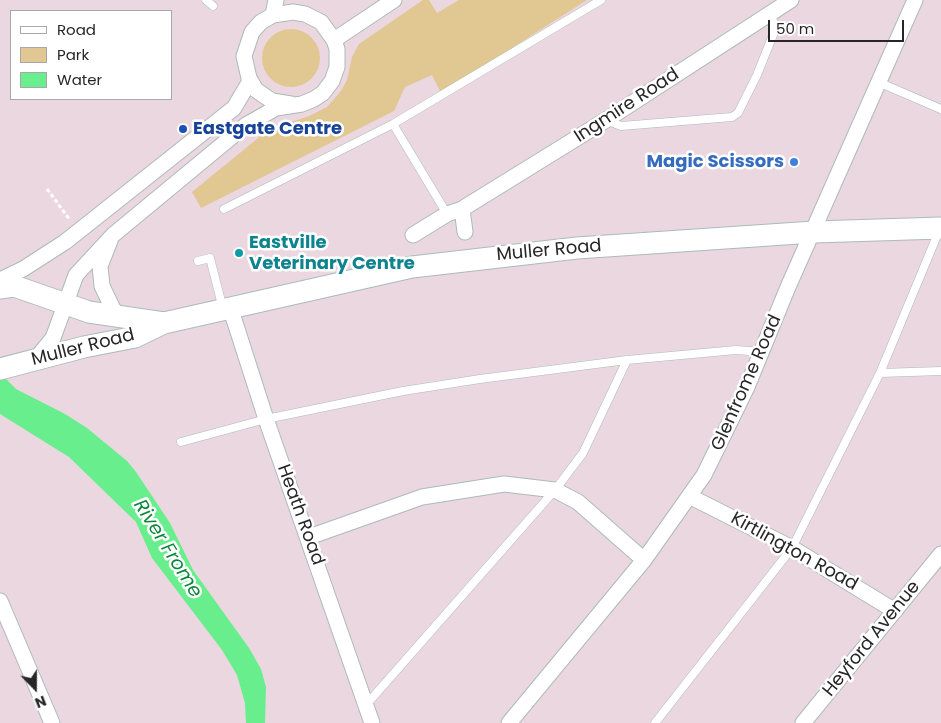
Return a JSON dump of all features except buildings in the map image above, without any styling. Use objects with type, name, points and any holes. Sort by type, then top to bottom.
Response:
[{"type":"main road","name":"Muller Road","points":[[6,368],[135,337],[164,323],[226,308],[362,277],[468,259],[577,248],[814,232],[941,228]]},
{"type":"main road","name":"Muller Road","points":[[0,288],[14,286],[89,312],[164,323]]},
{"type":"street","points":[[307,0],[313,17]]},
{"type":"street","points":[[334,40],[394,0]]},
{"type":"street","name":"Ingmire Road","points":[[413,235],[606,120],[791,0]]},
{"type":"street","name":"Glenfrome Road","points":[[509,723],[644,560],[691,497],[718,451],[915,0]]},
{"type":"street","points":[[275,8],[313,17],[326,28],[334,40],[337,49],[337,67],[332,81],[323,93],[302,104],[272,101],[256,90],[250,81],[245,67],[244,56],[252,32],[275,8]]},
{"type":"street","points":[[0,280],[23,269],[65,242],[234,108],[250,81]]},
{"type":"street","points":[[36,360],[52,338],[64,303],[80,270],[113,236],[246,125],[276,108],[291,104]]},
{"type":"street","points":[[454,212],[465,232]]},
{"type":"street","points":[[113,236],[100,266],[102,286],[110,303],[121,317]]},
{"type":"street","name":"Heath Road","points":[[226,308],[372,723]]},
{"type":"street","points":[[308,537],[422,497],[504,484],[555,490],[578,502],[644,560]]},
{"type":"street","name":"Kirtlington Road","points":[[691,497],[792,548],[896,610]]},
{"type":"street","name":"Heyford Avenue","points":[[804,723],[941,554]]},
{"type":"street","points":[[0,601],[52,723]]},
{"type":"lane","points":[[206,0],[213,6]]},
{"type":"lane","points":[[224,209],[393,124],[601,0]]},
{"type":"lane","points":[[606,120],[621,126],[732,118],[738,113],[773,35],[774,26],[771,13]]},
{"type":"lane","points":[[878,82],[941,110]]},
{"type":"lane","points":[[393,124],[454,212]]},
{"type":"lane","points":[[655,723],[792,548],[880,372],[941,228]]},
{"type":"lane","points":[[198,261],[210,258],[226,308]]},
{"type":"lane","points":[[182,442],[266,419],[403,391],[627,360],[736,350],[762,352]]},
{"type":"lane","points":[[366,705],[555,490],[583,453],[627,360]]},
{"type":"lane","points":[[880,372],[941,371]]},
{"type":"path","points":[[47,189],[72,224]]},
{"type":"green space","points":[[423,0],[429,0],[437,13],[459,0],[587,0],[441,93],[432,75],[405,87],[394,111],[201,208],[192,192],[268,130],[309,116],[327,107],[341,91],[347,80],[352,57],[359,44]]},
{"type":"green space","points":[[291,29],[307,34],[315,42],[320,58],[315,74],[307,82],[291,87],[275,82],[267,74],[262,58],[267,42],[275,34]]},
{"type":"water","name":"River Frome","points":[[0,373],[16,389],[65,414],[87,428],[127,461],[136,472],[170,523],[193,570],[249,648],[261,669],[266,687],[265,723],[246,723],[245,703],[237,675],[222,650],[152,558],[136,522],[69,457],[0,414]]},
{"type":"place","name":"Eastgate Centre","points":[[183,129]]},
{"type":"place","name":"Magic Scissors","points":[[794,162]]},
{"type":"place","name":"Eastville Veterinary Centre","points":[[239,253]]}]
